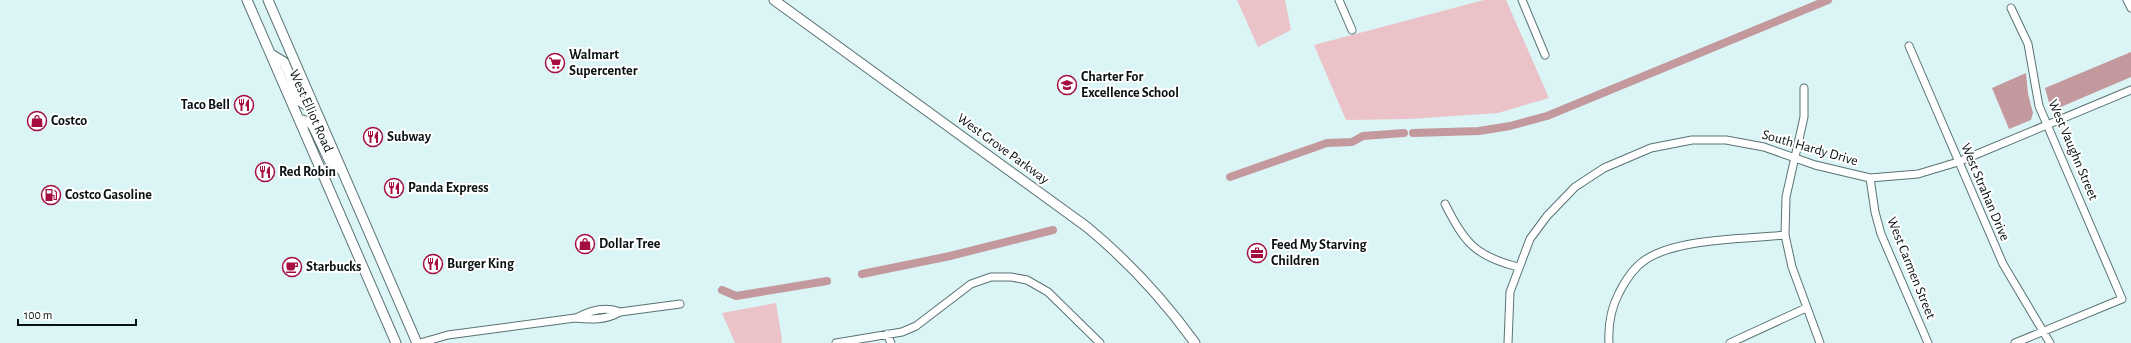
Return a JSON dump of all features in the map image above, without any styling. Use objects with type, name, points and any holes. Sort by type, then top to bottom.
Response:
[{"type":"main road","name":"West Elliot Road","points":[[247,0],[396,343]]},
{"type":"main road","name":"West Elliot Road","points":[[268,0],[416,343]]},
{"type":"main road","name":"West Grove Parkway","points":[[774,0],[1087,227],[1148,285],[1195,343]]},
{"type":"main road","points":[[270,54],[284,62],[301,102],[315,110]]},
{"type":"main road","points":[[299,119],[309,122],[314,126],[328,160],[341,169]]},
{"type":"street","points":[[1339,0],[1352,30]]},
{"type":"street","points":[[1522,0],[1545,55]]},
{"type":"street","points":[[2127,0],[2131,8]]},
{"type":"street","name":"West Vaughn Street","points":[[2011,8],[2028,44],[2039,106],[2122,298],[2043,331]]},
{"type":"street","name":"West Strahan Drive","points":[[1909,46],[2003,264],[2050,343]]},
{"type":"street","points":[[1804,88],[1804,117],[1786,197],[1785,235],[1792,267],[1820,343]]},
{"type":"street","name":"South Hardy Drive","points":[[1508,343],[1510,292],[1518,267],[1534,234],[1547,216],[1575,187],[1604,168],[1651,148],[1692,140],[1726,140],[1764,147],[1794,158],[1870,178],[1918,174],[1958,162],[2131,90]]},
{"type":"street","name":"West Carmen Street","points":[[1870,178],[1875,212],[1881,234],[1928,343]]},
{"type":"street","points":[[1445,204],[1466,240],[1481,253],[1494,261],[1518,267]]},
{"type":"street","points":[[1610,343],[1608,327],[1613,304],[1627,278],[1644,260],[1667,249],[1702,243],[1785,235]]},
{"type":"street","points":[[836,343],[902,332],[916,326],[971,284],[991,277],[1011,277],[1027,280],[1048,292],[1100,343]]},
{"type":"street","points":[[420,343],[448,335],[575,318],[588,320],[612,317],[620,312],[680,304]]},
{"type":"street","points":[[1730,343],[1806,308]]},
{"type":"street","points":[[2015,343],[2043,331]]},
{"type":"street","points":[[887,334],[891,343]]},
{"type":"shaded area","points":[[1237,0],[1285,0],[1291,30],[1258,47]]},
{"type":"shaded area","points":[[1484,0],[1506,0],[1549,98],[1498,113],[1410,119],[1346,120],[1314,45]]},
{"type":"shaded area","points":[[2131,52],[2131,77],[2056,109],[2050,106],[2045,88]]},
{"type":"shaded area","points":[[2026,73],[2028,94],[2033,113],[2031,120],[2009,129],[1992,88]]},
{"type":"shaded area","points":[[776,303],[782,340],[781,343],[735,343],[722,313]]},
{"type":"waterway","points":[[1413,133],[1479,131],[1510,126],[1547,116],[1828,0]]},
{"type":"waterway","points":[[1230,177],[1327,143],[1352,142],[1363,136],[1404,133]]},
{"type":"waterway","points":[[862,274],[950,256],[1053,230]]},
{"type":"waterway","points":[[722,290],[736,296],[827,281]]},
{"type":"place","name":"Walmart Supercenter","points":[[555,63]]},
{"type":"place","name":"Charter For Excellence School","points":[[1067,85]]},
{"type":"place","name":"Taco Bell","points":[[244,105]]},
{"type":"place","name":"Costco","points":[[37,121]]},
{"type":"place","name":"Subway","points":[[373,137]]},
{"type":"place","name":"Red Robin","points":[[265,172]]},
{"type":"place","name":"Panda Express","points":[[394,188]]},
{"type":"place","name":"Costco Gasoline","points":[[51,195]]},
{"type":"place","name":"Dollar Tree","points":[[585,244]]},
{"type":"place","name":"Feed My Starving Children","points":[[1257,253]]},
{"type":"place","name":"Burger King","points":[[433,264]]},
{"type":"place","name":"Starbucks","points":[[292,267]]}]
